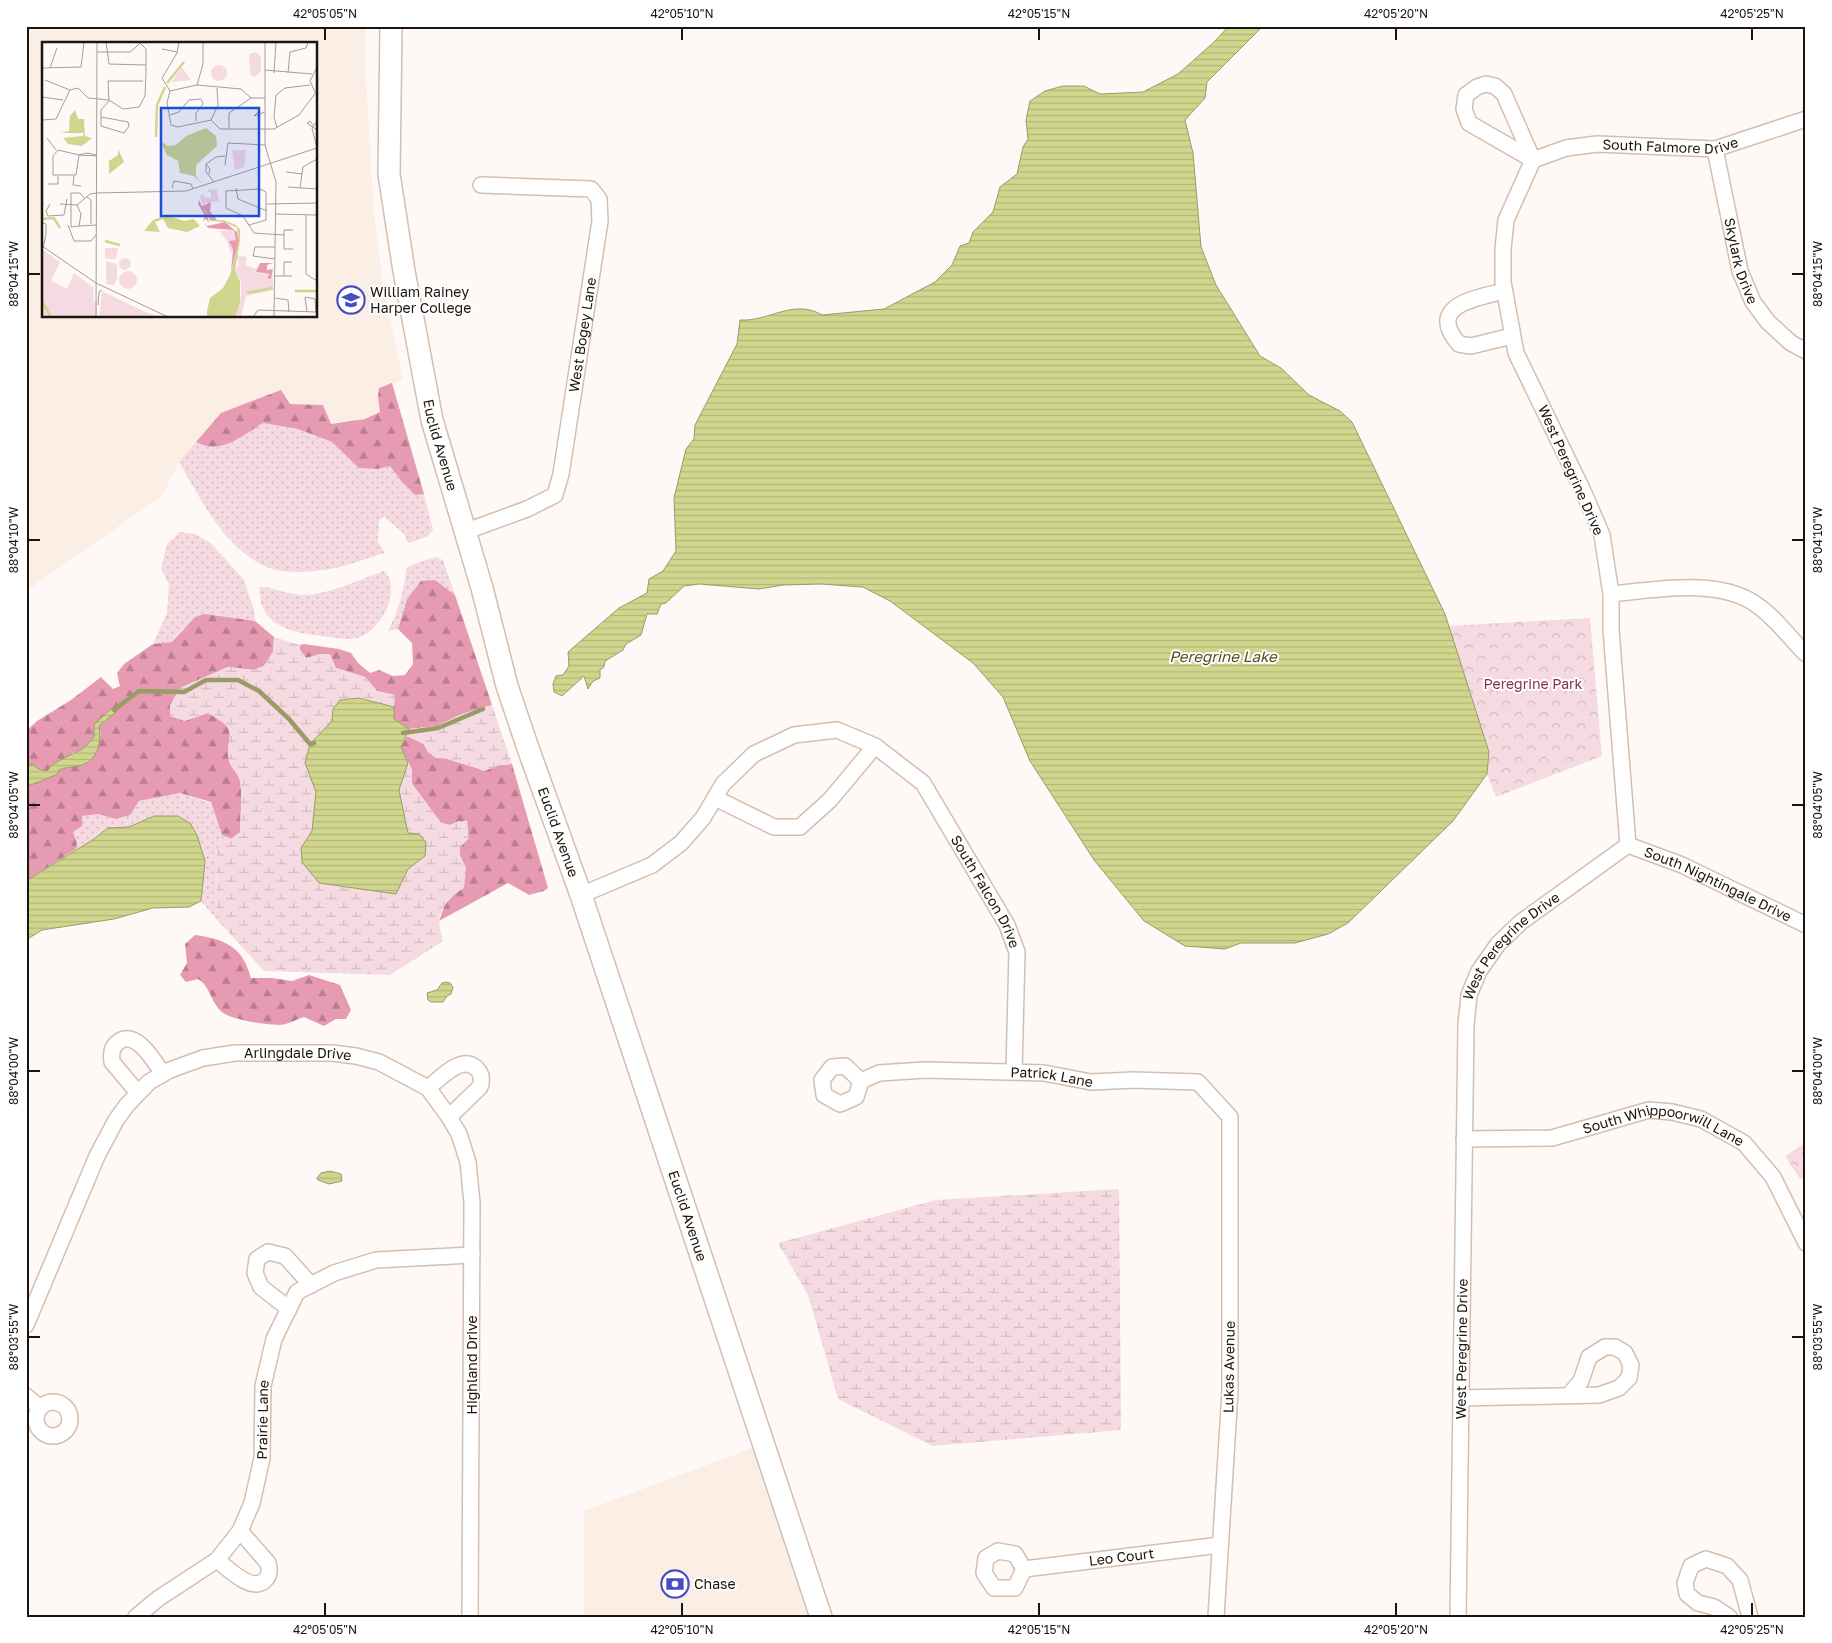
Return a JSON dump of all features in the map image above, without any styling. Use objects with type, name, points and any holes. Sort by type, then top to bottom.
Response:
[{"type":"main road","name":"Euclid Avenue","points":[[391,26],[389,174],[404,271],[432,420],[482,588],[507,686],[581,895],[821,1617]]},
{"type":"street","points":[[1486,84],[1495,86],[1504,94],[1533,160],[1469,123],[1464,109],[1466,94],[1486,84]]},
{"type":"street","name":"South Falmore Drive","points":[[1533,160],[1566,148],[1597,144],[1715,149],[1806,119]]},
{"type":"street","name":"Skylark Drive","points":[[1715,149],[1740,271],[1753,302],[1768,322],[1790,343],[1806,351]]},
{"type":"street","name":"West Peregrine Drive","points":[[1458,1617],[1466,1025],[1469,995],[1479,970],[1498,944],[1521,922],[1628,845],[1611,594],[1602,535],[1584,491],[1516,353],[1504,291],[1503,249],[1506,220],[1533,160]]},
{"type":"street","name":"West Bogey Lane","points":[[464,532],[527,509],[555,495],[561,474],[600,221],[599,199],[591,190],[481,185]]},
{"type":"street","points":[[1504,291],[1463,302],[1450,312],[1447,324],[1452,336],[1459,344],[1471,346],[1512,336]]},
{"type":"street","points":[[1611,594],[1704,587],[1733,593],[1753,602],[1806,654]]},
{"type":"street","name":"South Falcon Drive","points":[[581,895],[652,864],[681,843],[703,818],[723,784],[754,754],[794,735],[837,730],[875,746],[923,783],[1007,925],[1017,952],[1014,1071]]},
{"type":"street","points":[[715,798],[774,827],[800,827],[830,800],[875,746]]},
{"type":"street","name":"South Nightingale Drive","points":[[1628,845],[1682,864],[1806,926]]},
{"type":"street","points":[[138,1093],[112,1062],[111,1055],[117,1043],[129,1039],[141,1044],[163,1074]]},
{"type":"street","name":"Arlingdale Drive","points":[[26,1325],[97,1156],[116,1120],[149,1082],[170,1070],[203,1058],[235,1053],[332,1053],[356,1056],[379,1062],[428,1088]]},
{"type":"street","points":[[428,1088],[461,1064],[471,1064],[479,1072],[480,1087],[449,1117]]},
{"type":"street","name":"Patrick Lane","points":[[861,1081],[879,1073],[925,1070],[1044,1073],[1091,1082],[1134,1080],[1198,1082],[1230,1117]]},
{"type":"street","name":"Highland Drive","points":[[428,1088],[459,1134],[468,1162],[472,1203],[470,1617]]},
{"type":"street","name":"South Whippoorwill Lane","points":[[1464,1139],[1552,1138],[1649,1110],[1672,1112],[1701,1120],[1744,1143],[1773,1178],[1806,1243]]},
{"type":"street","name":"Lukas Avenue","points":[[1216,1617],[1230,1391],[1230,1117]]},
{"type":"street","points":[[289,1308],[262,1286],[254,1273],[257,1259],[268,1252],[285,1256],[311,1285]]},
{"type":"street","name":"Prairie Lane","points":[[136,1617],[159,1598],[216,1560],[240,1531],[252,1503],[262,1458],[262,1386],[274,1339],[297,1292],[334,1273],[376,1260],[472,1255]]},
{"type":"street","points":[[1461,1398],[1569,1395]]},
{"type":"street","points":[[26,1396],[40,1408]]},
{"type":"street","points":[[216,1560],[249,1583],[261,1583],[266,1580],[270,1569],[268,1563],[240,1531]]},
{"type":"street","name":"Leo Court","points":[[1024,1569],[1220,1546]]},
{"type":"street","points":[[1729,1617],[1714,1607],[1698,1603],[1687,1594],[1685,1583],[1691,1566],[1706,1559],[1727,1566],[1740,1580],[1750,1617]]},
{"type":"shaded area","name":"William Rainey Harper College","points":[[26,26],[366,26],[366,79],[374,216],[383,283],[403,380],[379,388],[380,412],[365,419],[331,424],[323,405],[289,404],[221,413],[179,462],[162,496],[26,591]]},
{"type":"shaded area","points":[[763,1444],[821,1617],[584,1617],[584,1511]]},
{"type":"green space","points":[[392,383],[424,494],[415,495],[390,466],[378,469],[359,468],[332,442],[298,429],[263,423],[239,438],[222,445],[214,447],[205,446],[196,442],[221,413],[281,390],[290,404],[323,405],[331,424],[365,419],[380,412],[379,388]]},
{"type":"green space","points":[[263,423],[298,429],[332,442],[359,468],[378,469],[390,466],[415,495],[424,494],[433,530],[427,537],[408,543],[404,534],[385,517],[379,520],[378,542],[385,553],[330,569],[291,572],[269,568],[253,560],[227,537],[216,523],[179,462],[196,442],[205,446],[214,447],[222,445],[239,438]]},
{"type":"green space","points":[[180,532],[195,534],[211,543],[244,580],[254,610],[255,621],[227,618],[184,628],[172,642],[153,644],[167,613],[169,584],[161,569],[167,544]]},
{"type":"green space","points":[[435,557],[443,560],[455,595],[435,580],[407,598],[398,629],[388,631],[400,601],[406,569],[411,565]]},
{"type":"green space","points":[[384,571],[389,579],[391,588],[387,608],[375,626],[368,633],[360,637],[349,639],[311,635],[291,630],[267,615],[261,604],[259,587],[301,595],[322,593]]},
{"type":"green space","points":[[435,580],[455,595],[492,705],[462,714],[437,726],[409,729],[394,719],[394,695],[377,691],[365,677],[336,668],[321,654],[306,658],[300,650],[300,645],[304,644],[339,649],[351,653],[358,663],[370,673],[379,670],[393,676],[405,675],[413,664],[412,643],[398,629],[407,599],[421,581]]},
{"type":"green space","points":[[204,614],[255,621],[274,637],[273,652],[264,666],[254,670],[228,667],[180,688],[184,721],[208,713],[225,724],[229,729],[229,761],[237,773],[241,787],[240,833],[231,839],[222,835],[211,802],[180,793],[139,801],[130,815],[116,819],[98,814],[82,816],[82,826],[73,832],[77,843],[76,849],[26,881],[26,787],[58,774],[59,770],[69,766],[81,766],[101,735],[99,726],[108,720],[94,724],[94,737],[88,744],[47,771],[38,769],[33,764],[26,766],[26,731],[37,721],[71,700],[101,677],[113,689],[120,686],[117,673],[124,664],[153,644],[172,642],[195,617]]},
{"type":"green space","name":"Peregrine Park","points":[[1590,618],[1602,756],[1496,797],[1487,774],[1489,752],[1448,626]]},
{"type":"green space","points":[[274,637],[300,645],[300,650],[306,658],[330,654],[336,668],[365,677],[377,691],[395,695],[394,707],[359,698],[333,709],[332,721],[310,744],[305,763],[316,792],[312,831],[301,848],[396,894],[408,869],[408,833],[399,790],[408,763],[412,770],[412,784],[441,823],[450,825],[467,820],[469,838],[460,847],[460,856],[466,868],[464,888],[451,898],[442,911],[439,927],[443,941],[390,975],[264,971],[219,922],[216,900],[217,853],[222,835],[231,839],[240,832],[241,787],[237,773],[229,761],[230,733],[225,724],[208,713],[184,721],[170,716],[170,705],[180,688],[228,667],[253,670],[264,666],[273,652]]},
{"type":"green space","points":[[492,705],[512,764],[499,765],[484,771],[448,759],[436,758],[428,752],[424,744],[407,736],[409,729],[437,726],[462,714]]},
{"type":"green space","points":[[407,736],[424,744],[428,752],[436,758],[448,759],[484,771],[499,765],[512,764],[548,888],[529,895],[508,883],[439,921],[444,907],[466,868],[460,856],[460,846],[469,838],[460,821],[450,825],[441,823],[412,784],[412,770],[401,747]]},
{"type":"green space","points":[[180,793],[211,803],[222,835],[217,853],[216,900],[219,922],[201,901],[205,861],[154,816],[129,827],[108,828],[94,839],[76,849],[77,843],[73,832],[82,826],[82,816],[98,814],[116,819],[130,815],[139,801]]},
{"type":"green space","points":[[195,935],[215,939],[231,946],[238,952],[248,967],[251,978],[272,978],[292,981],[309,975],[340,985],[351,1010],[346,1019],[336,1019],[324,1026],[304,1017],[279,1025],[249,1022],[227,1015],[218,1008],[202,982],[198,979],[186,982],[180,975],[187,963],[185,944]]},
{"type":"green space","points":[[1806,1142],[1806,1176],[1800,1179],[1785,1156]]},
{"type":"green space","points":[[1119,1189],[1121,1430],[933,1446],[838,1399],[808,1295],[778,1243],[936,1200]]},
{"type":"water","name":"Peregrine Lake","points":[[1229,26],[1263,26],[1207,82],[1205,98],[1185,120],[1193,153],[1201,247],[1216,285],[1260,356],[1281,368],[1309,395],[1340,411],[1352,422],[1445,614],[1489,752],[1487,774],[1453,821],[1348,923],[1328,934],[1295,943],[1241,943],[1225,949],[1185,946],[1144,921],[1094,860],[1030,761],[1003,697],[973,663],[890,601],[863,587],[821,584],[783,585],[759,589],[699,584],[684,586],[666,603],[661,604],[657,614],[647,614],[641,635],[626,644],[623,650],[605,661],[604,667],[600,670],[600,678],[593,681],[588,689],[584,676],[562,696],[554,692],[553,684],[556,676],[563,675],[569,666],[568,652],[619,608],[647,593],[649,579],[663,571],[676,551],[674,498],[686,449],[694,439],[695,425],[737,344],[740,320],[750,320],[801,309],[812,310],[822,315],[884,309],[935,282],[952,265],[960,246],[969,243],[973,232],[993,212],[1000,187],[1017,174],[1023,147],[1028,139],[1026,120],[1030,101],[1045,91],[1063,86],[1084,86],[1100,94],[1143,92],[1178,74]]},
{"type":"water","points":[[359,698],[394,707],[394,719],[409,729],[401,747],[408,763],[399,790],[408,833],[419,834],[426,842],[425,856],[408,869],[396,894],[319,883],[302,862],[301,848],[312,831],[316,792],[305,763],[310,744],[332,721],[333,709],[340,700]]},
{"type":"water","points":[[119,706],[116,712],[99,726],[100,738],[98,749],[92,759],[82,765],[59,770],[58,774],[26,787],[26,766],[33,764],[38,769],[47,771],[59,761],[82,749],[94,737],[94,724],[111,709]]},
{"type":"water","points":[[154,816],[178,816],[190,823],[197,835],[205,861],[201,901],[189,907],[153,908],[114,919],[42,930],[26,940],[26,881],[94,839],[108,828],[129,827]]},
{"type":"water","points":[[442,983],[450,983],[453,987],[451,994],[443,1002],[431,1002],[428,1000],[427,993],[437,990]]},
{"type":"water","points":[[330,1171],[341,1174],[342,1181],[329,1184],[318,1180],[317,1178],[321,1173]]},
{"type":"waterway","points":[[114,710],[139,691],[184,692],[206,680],[238,680],[259,691],[289,719],[310,744],[314,743]]},
{"type":"waterway","points":[[403,733],[438,728],[483,709]]},
{"type":"place","name":"William Rainey Harper College","points":[[351,300]]},
{"type":"place","name":"Chase","points":[[675,1584]]}]
